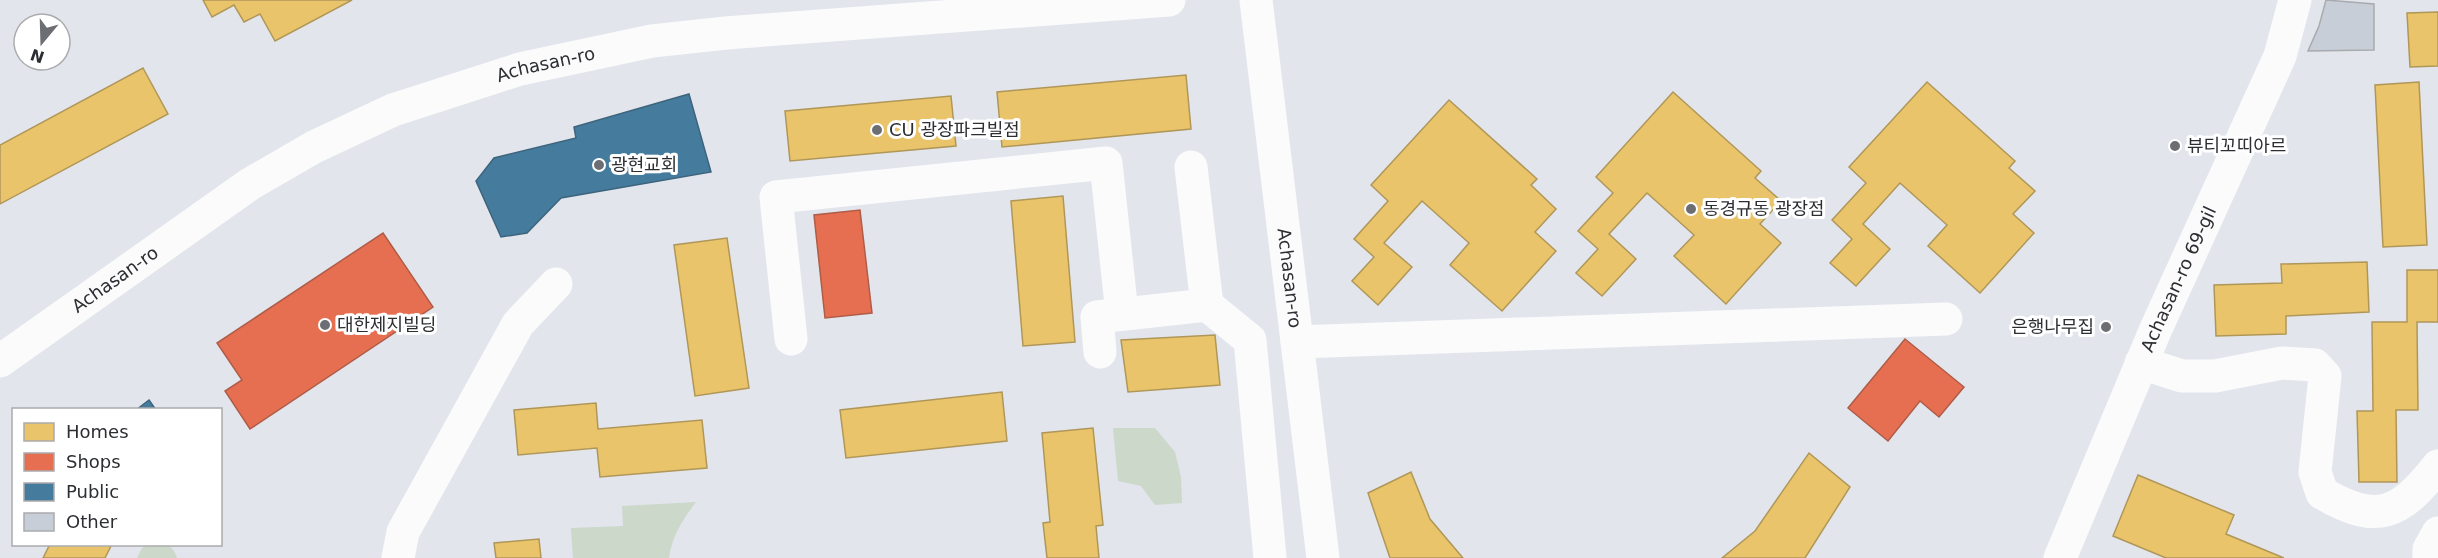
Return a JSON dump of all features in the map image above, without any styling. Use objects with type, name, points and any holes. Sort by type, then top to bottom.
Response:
[{"type":"street","name":"Achasan-ro","points":[[0,361],[250,184],[314,147],[393,110],[520,69],[652,41],[726,33],[1102,3],[1169,0]]},
{"type":"street","name":"Achasan-ro","points":[[1256,0],[1323,558]]},
{"type":"street","name":"Achasan-ro 69-gil","points":[[2070,554],[2141,363],[2280,56],[2295,0]]},
{"type":"street","points":[[791,339],[776,197],[1106,163],[1122,314]]},
{"type":"street","points":[[1191,167],[1207,305],[1250,340],[1270,558]]},
{"type":"street","points":[[398,558],[403,532],[518,324],[556,284]]},
{"type":"street","points":[[1100,351],[1097,316],[1207,305]]},
{"type":"street","points":[[1297,342],[1946,319]]},
{"type":"street","points":[[2141,363],[2182,376],[2215,376],[2282,363],[2315,365],[2325,376],[2315,472],[2322,493],[2337,502],[2375,513],[2394,508],[2421,488],[2438,466]]},
{"type":"street","points":[[2429,558],[2429,549],[2438,533]]},
{"type":"green space","points":[[1113,428],[1155,428],[1175,452],[1181,477],[1182,503],[1155,505],[1141,486],[1118,481]]},
{"type":"green space","points":[[696,502],[679,528],[669,558],[573,558],[571,528],[623,526],[622,506]]},
{"type":"green space","points":[[167,546],[172,549],[177,558],[137,558],[142,548]]},
{"type":"building: Homes","points":[[203,0],[352,0],[275,41],[260,14],[244,22],[234,5],[212,17]]},
{"type":"building: Homes","points":[[2438,12],[2438,66],[2410,67],[2407,13]]},
{"type":"building: Homes","points":[[143,68],[168,114],[0,204],[0,145]]},
{"type":"building: Homes","points":[[1186,75],[1191,129],[1002,147],[997,92]]},
{"type":"building: Homes","points":[[1927,82],[2015,161],[2009,168],[2035,191],[2013,214],[2034,233],[1980,293],[1928,246],[1947,225],[1900,183],[1863,224],[1890,249],[1856,286],[1830,263],[1852,239],[1832,220],[1866,183],[1849,167]]},
{"type":"building: Homes","points":[[2419,82],[2427,245],[2383,247],[2375,85]]},
{"type":"building: Homes","points":[[1673,92],[1761,171],[1755,178],[1781,201],[1760,224],[1781,243],[1726,304],[1674,256],[1694,235],[1647,193],[1609,234],[1636,259],[1602,296],[1576,273],[1598,249],[1578,231],[1613,193],[1596,177]]},
{"type":"building: Homes","points":[[951,96],[956,146],[790,161],[785,111]]},
{"type":"building: Homes","points":[[1449,100],[1537,179],[1531,185],[1556,209],[1535,232],[1556,251],[1502,311],[1450,265],[1469,243],[1422,201],[1384,243],[1412,267],[1378,305],[1352,281],[1374,257],[1354,239],[1388,201],[1371,185]]},
{"type":"building: Homes","points":[[1063,196],[1075,342],[1023,346],[1011,201]]},
{"type":"building: Homes","points":[[727,238],[749,388],[695,396],[674,245]]},
{"type":"building: Homes","points":[[2367,262],[2369,312],[2286,316],[2286,334],[2216,336],[2214,285],[2282,283],[2281,264]]},
{"type":"building: Homes","points":[[2407,270],[2438,270],[2438,322],[2417,322],[2418,410],[2396,410],[2397,482],[2359,482],[2357,411],[2373,411],[2372,322],[2407,322]]},
{"type":"building: Homes","points":[[1215,335],[1220,385],[1128,392],[1121,340]]},
{"type":"building: Homes","points":[[1002,392],[1007,441],[846,458],[840,410]]},
{"type":"building: Homes","points":[[596,403],[598,429],[702,420],[707,468],[600,477],[597,448],[518,455],[514,410]]},
{"type":"building: Homes","points":[[1093,428],[1103,525],[1096,526],[1099,558],[1047,558],[1043,523],[1050,522],[1042,433]]},
{"type":"building: Homes","points":[[1809,453],[1850,487],[1805,558],[1722,558],[1755,531]]},
{"type":"building: Homes","points":[[1411,472],[1430,519],[1463,558],[1390,558],[1368,493]]},
{"type":"building: Homes","points":[[2138,475],[2234,515],[2226,534],[2284,558],[2166,558],[2113,536]]},
{"type":"building: Homes","points":[[539,539],[541,558],[496,558],[494,543]]},
{"type":"building: Homes","points":[[49,546],[111,546],[105,558],[43,558]]},
{"type":"building: Shops","points":[[860,210],[872,313],[825,318],[814,215]]},
{"type":"building: Shops","name":"대한제지빌딩","points":[[383,233],[433,307],[250,429],[225,391],[242,380],[217,343]]},
{"type":"building: Shops","points":[[1905,339],[1964,387],[1939,417],[1920,401],[1888,441],[1848,408]]},
{"type":"building: Public","name":"광현교회","points":[[689,94],[711,172],[561,198],[527,233],[501,237],[476,181],[494,158],[576,138],[574,127]]},
{"type":"building: Public","points":[[149,400],[155,408],[139,408]]},
{"type":"building: Other","points":[[2326,0],[2374,4],[2374,50],[2308,51],[2319,26]]},
{"type":"place","name":"CU 광장파크빌점","points":[[877,130]]},
{"type":"place","name":"뷰티꼬띠아르","points":[[2175,146]]},
{"type":"place","name":"광현교회","points":[[599,165]]},
{"type":"place","name":"동경규동 광장점","points":[[1691,209]]},
{"type":"place","name":"대한제지빌딩","points":[[325,325]]},
{"type":"place","name":"은행나무집","points":[[2106,327]]}]
